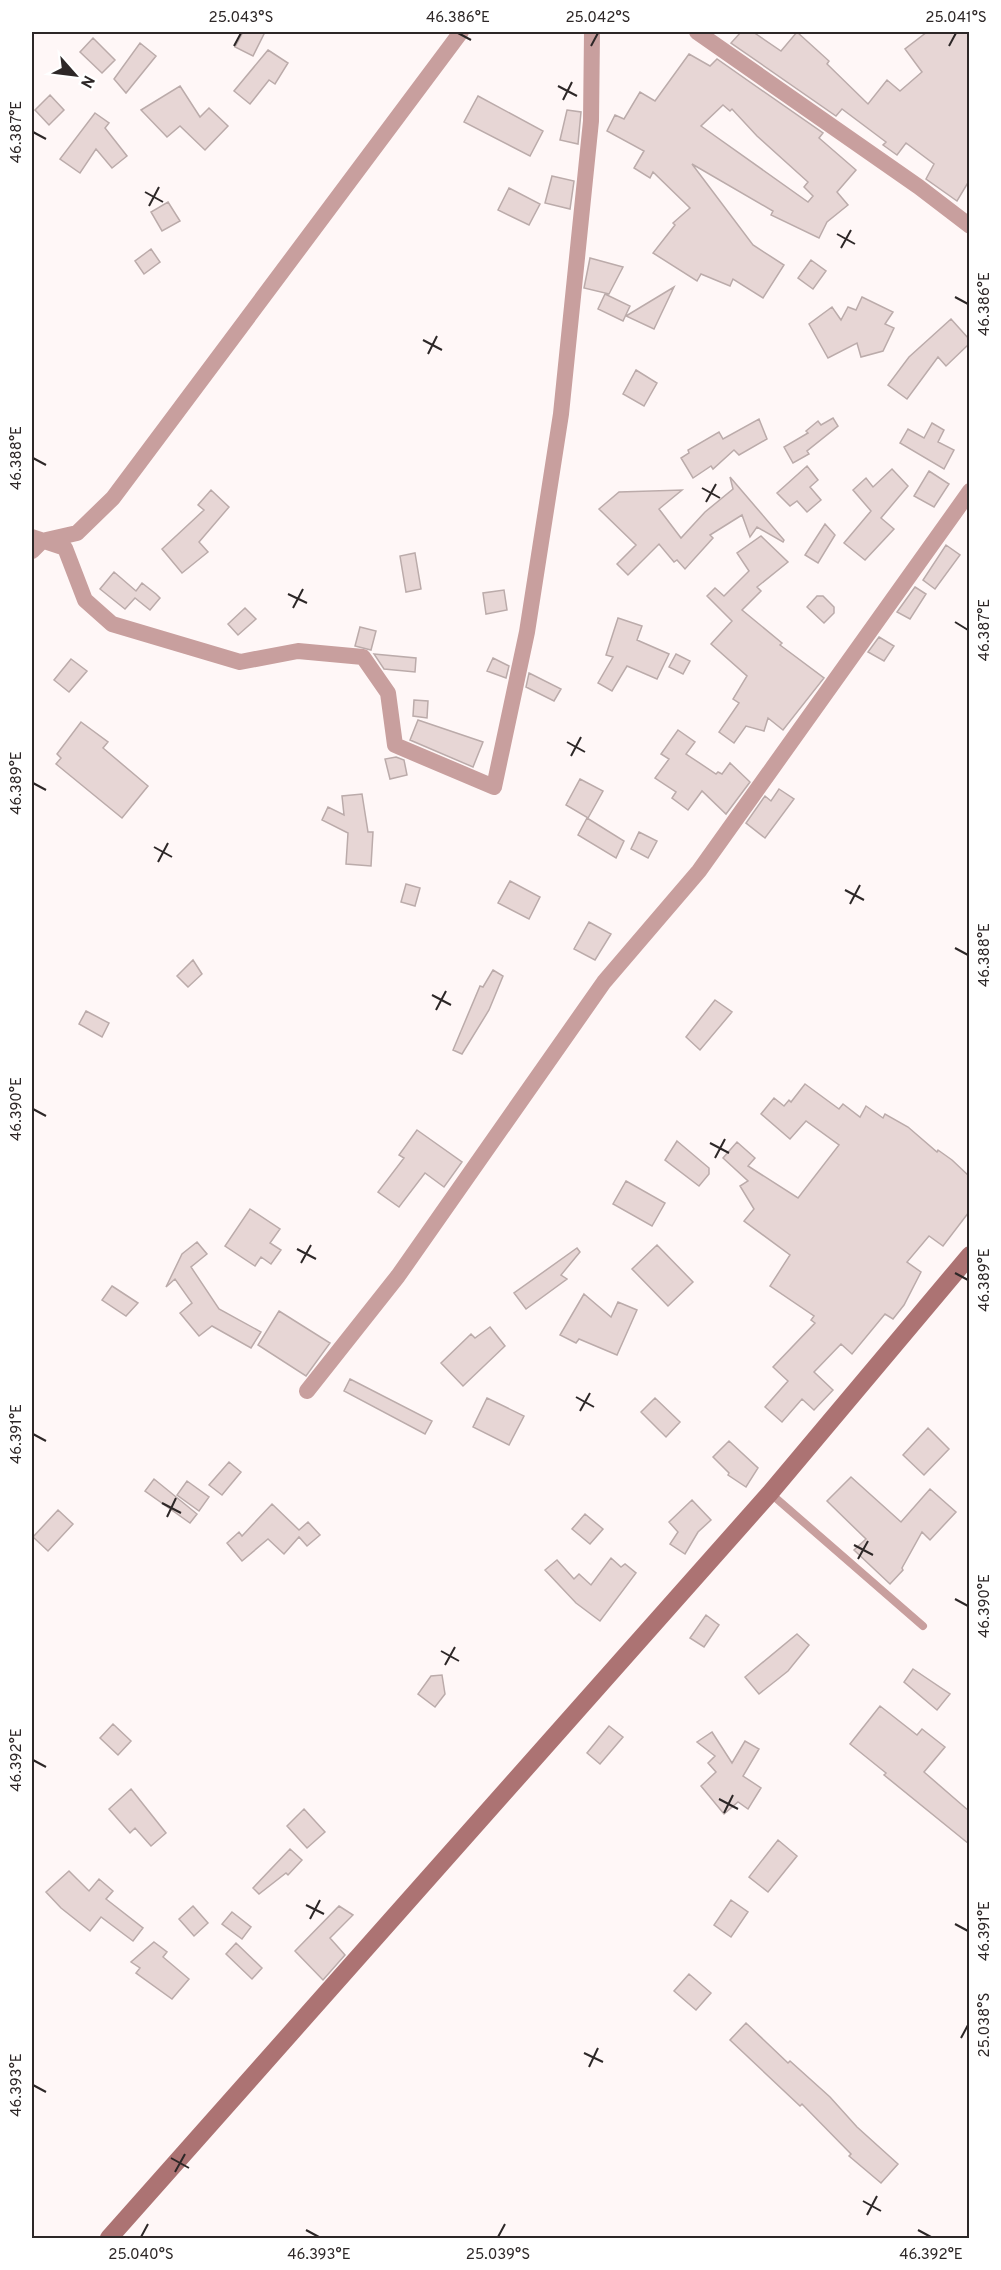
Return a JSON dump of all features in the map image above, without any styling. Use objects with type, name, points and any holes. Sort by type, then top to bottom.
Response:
[{"type":"main road","points":[[109,2238],[770,1493],[969,1255]]},
{"type":"street","points":[[35,543],[77,533],[113,498],[461,32]]},
{"type":"street","points":[[35,543],[65,548],[84,600],[112,624],[240,662],[298,651],[363,657],[388,693],[395,745],[494,787],[527,632],[561,414],[591,121],[592,32]]},
{"type":"street","points":[[697,32],[919,187],[969,226]]},
{"type":"street","points":[[307,1391],[398,1276],[604,982],[699,871],[969,491]]},
{"type":"lane","points":[[770,1493],[923,1626]]},
{"type":"building","points":[[243,32],[265,32],[253,56],[235,47]]},
{"type":"building","points":[[741,32],[753,32],[781,51],[797,32],[829,61],[827,64],[868,104],[887,80],[900,91],[922,72],[905,49],[927,32],[969,32],[969,181],[957,201],[926,179],[934,164],[906,143],[897,155],[883,145],[886,142],[842,109],[836,116],[731,43]]},
{"type":"building","points":[[93,38],[115,60],[102,73],[80,52]]},
{"type":"building","points":[[140,43],[156,56],[126,93],[114,79]]},
{"type":"building","points":[[268,50],[288,63],[275,84],[269,80],[250,104],[234,91]]},
{"type":"building","points":[[689,54],[710,66],[717,59],[823,133],[819,138],[856,170],[837,192],[848,205],[827,222],[819,238],[771,215],[773,211],[692,164],[753,245],[784,265],[763,298],[733,279],[730,286],[701,274],[697,281],[653,253],[675,225],[673,223],[690,208],[653,172],[650,178],[634,168],[644,151],[607,131],[615,115],[624,119],[640,92],[655,101]],"holes":[[[723,105],[730,111],[732,109],[757,136],[808,182],[804,187],[813,196],[808,202],[701,126]]]},
{"type":"building","points":[[180,86],[200,117],[209,108],[228,126],[205,150],[180,126],[167,137],[141,110]]},
{"type":"building","points":[[50,95],[64,110],[49,125],[35,110]]},
{"type":"building","points":[[478,96],[543,131],[530,156],[464,122]]},
{"type":"building","points":[[567,110],[581,112],[578,144],[560,140]]},
{"type":"building","points":[[95,113],[109,123],[105,128],[127,156],[112,168],[96,149],[80,173],[60,159]]},
{"type":"building","points":[[552,176],[574,181],[570,209],[545,203]]},
{"type":"building","points":[[509,188],[540,204],[529,225],[498,210]]},
{"type":"building","points":[[168,202],[180,221],[162,231],[151,212]]},
{"type":"building","points":[[151,249],[160,262],[144,274],[135,261]]},
{"type":"building","points":[[590,258],[623,267],[609,294],[584,288]]},
{"type":"building","points":[[811,260],[826,271],[813,289],[798,278]]},
{"type":"building","points":[[674,287],[654,329],[626,316]]},
{"type":"building","points":[[605,294],[630,306],[623,321],[598,309]]},
{"type":"building","points":[[862,297],[893,312],[885,324],[894,328],[883,351],[861,357],[857,343],[828,358],[809,324],[832,307],[841,320],[848,307],[856,310]]},
{"type":"building","points":[[951,319],[969,339],[969,344],[946,366],[938,357],[907,399],[888,385],[909,357]]},
{"type":"building","points":[[636,370],[657,383],[644,406],[623,394]]},
{"type":"building","points":[[833,418],[838,426],[807,451],[809,454],[793,463],[784,447],[808,433],[806,431],[818,421],[821,425]]},
{"type":"building","points":[[759,419],[767,439],[739,455],[734,450],[713,469],[711,466],[693,478],[681,458],[689,453],[688,450],[719,432],[723,439]]},
{"type":"building","points":[[932,423],[944,430],[938,442],[954,450],[944,469],[900,443],[908,429],[924,438]]},
{"type":"building","points":[[807,466],[818,480],[810,487],[821,500],[807,512],[797,501],[790,506],[777,493]]},
{"type":"building","points":[[892,469],[908,486],[881,518],[894,529],[865,560],[844,543],[871,511],[853,490],[866,478],[873,487]]},
{"type":"building","points":[[929,471],[949,484],[934,507],[914,496]]},
{"type":"building","points":[[730,477],[784,540],[783,542],[757,527],[750,537],[742,515],[710,535],[713,538],[685,569],[677,560],[674,562],[659,544],[628,575],[617,564],[636,545],[599,509],[619,492],[682,490],[659,509],[681,538],[705,512],[733,489]]},
{"type":"building","points":[[211,490],[229,507],[199,542],[208,552],[182,573],[162,549],[204,510],[198,505]]},
{"type":"building","points":[[825,524],[835,535],[818,563],[805,555]]},
{"type":"building","points":[[761,536],[788,562],[757,587],[761,591],[742,610],[782,643],[780,645],[824,678],[783,730],[768,718],[764,731],[746,726],[734,743],[719,732],[739,703],[733,699],[747,676],[711,644],[732,621],[707,596],[715,588],[724,596],[749,571],[737,553]]},
{"type":"building","points":[[946,545],[960,555],[935,589],[923,580]]},
{"type":"building","points":[[415,553],[421,589],[406,592],[400,556]]},
{"type":"building","points":[[114,572],[136,591],[142,583],[160,598],[150,610],[135,598],[125,609],[100,589]]},
{"type":"building","points":[[915,587],[926,594],[910,619],[897,612]]},
{"type":"building","points":[[504,590],[507,610],[486,614],[483,593]]},
{"type":"building","points":[[817,596],[823,596],[834,607],[834,613],[824,623],[807,607]]},
{"type":"building","points":[[245,608],[256,619],[238,635],[228,624]]},
{"type":"building","points":[[618,618],[642,626],[637,640],[669,654],[657,679],[627,666],[612,691],[598,683],[613,657],[606,655]]},
{"type":"building","points":[[360,627],[376,631],[371,650],[355,646]]},
{"type":"building","points":[[879,637],[894,646],[884,661],[868,652]]},
{"type":"building","points":[[374,654],[416,658],[415,672],[384,669]]},
{"type":"building","points":[[676,654],[690,661],[683,674],[669,667]]},
{"type":"building","points":[[493,658],[509,666],[506,678],[487,671]]},
{"type":"building","points":[[71,659],[87,671],[69,692],[54,680]]},
{"type":"building","points":[[529,673],[561,689],[554,701],[526,687]]},
{"type":"building","points":[[414,700],[428,701],[427,718],[413,716]]},
{"type":"building","points":[[418,720],[483,742],[473,767],[410,740]]},
{"type":"building","points":[[81,722],[108,742],[103,748],[148,786],[122,818],[56,764],[61,758],[57,754]]},
{"type":"building","points":[[678,730],[695,742],[686,754],[716,774],[718,772],[722,774],[730,763],[750,782],[726,814],[702,791],[688,810],[672,798],[676,792],[655,778],[669,759],[661,754]]},
{"type":"building","points":[[396,757],[404,760],[407,775],[390,779],[385,759]]},
{"type":"building","points":[[580,779],[603,791],[588,818],[566,805]]},
{"type":"building","points":[[779,789],[794,799],[765,838],[746,823],[765,796],[771,801]]},
{"type":"building","points":[[362,794],[368,832],[373,832],[371,866],[346,864],[348,833],[322,820],[328,807],[344,815],[342,796]]},
{"type":"building","points":[[587,818],[624,841],[616,858],[578,835]]},
{"type":"building","points":[[639,832],[657,841],[648,858],[631,849]]},
{"type":"building","points":[[510,881],[540,897],[529,919],[498,903]]},
{"type":"building","points":[[406,884],[420,888],[415,906],[401,902]]},
{"type":"building","points":[[589,922],[611,934],[595,960],[574,949]]},
{"type":"building","points":[[193,960],[202,974],[188,987],[177,976]]},
{"type":"building","points":[[493,970],[503,976],[489,1010],[462,1054],[453,1050],[480,986],[483,987]]},
{"type":"building","points":[[715,1000],[732,1012],[700,1050],[686,1037]]},
{"type":"building","points":[[86,1011],[109,1023],[102,1037],[79,1024]]},
{"type":"building","points":[[805,1084],[839,1109],[843,1104],[860,1117],[866,1106],[883,1118],[885,1114],[908,1127],[937,1152],[938,1150],[952,1160],[969,1176],[969,1212],[943,1246],[929,1236],[907,1262],[921,1272],[904,1305],[893,1319],[885,1314],[852,1354],[841,1344],[814,1372],[833,1390],[814,1410],[802,1399],[782,1422],[765,1407],[788,1381],[773,1367],[815,1323],[811,1320],[814,1316],[770,1286],[790,1255],[744,1221],[754,1209],[740,1186],[748,1181],[723,1158],[737,1142],[755,1158],[748,1166],[798,1198],[839,1145],[806,1121],[790,1139],[761,1114],[774,1098],[784,1106],[789,1100],[791,1102]]},
{"type":"building","points":[[417,1130],[462,1162],[444,1187],[425,1173],[399,1207],[378,1192],[404,1158],[399,1155]]},
{"type":"building","points":[[677,1141],[709,1168],[709,1174],[699,1186],[665,1160]]},
{"type":"building","points":[[626,1181],[665,1203],[652,1226],[613,1204]]},
{"type":"building","points":[[250,1209],[280,1229],[270,1243],[281,1250],[271,1264],[261,1257],[255,1266],[225,1246]]},
{"type":"building","points":[[197,1242],[207,1254],[191,1267],[219,1309],[261,1332],[251,1348],[212,1326],[199,1336],[180,1313],[192,1303],[175,1279],[166,1287],[182,1254]]},
{"type":"building","points":[[657,1245],[693,1282],[668,1306],[632,1269]]},
{"type":"building","points":[[577,1248],[580,1252],[561,1275],[567,1279],[526,1309],[514,1293]]},
{"type":"building","points":[[112,1286],[138,1303],[126,1316],[102,1300]]},
{"type":"building","points":[[584,1294],[611,1317],[618,1302],[637,1310],[617,1355],[579,1339],[576,1343],[560,1335]]},
{"type":"building","points":[[279,1311],[330,1343],[306,1376],[258,1345]]},
{"type":"building","points":[[490,1327],[505,1346],[463,1386],[441,1363],[471,1334],[475,1338]]},
{"type":"building","points":[[350,1379],[432,1421],[425,1434],[344,1391]]},
{"type":"building","points":[[487,1398],[524,1416],[509,1445],[473,1427]]},
{"type":"building","points":[[655,1398],[680,1422],[666,1437],[641,1412]]},
{"type":"building","points":[[928,1428],[949,1449],[924,1475],[903,1455]]},
{"type":"building","points":[[729,1441],[758,1468],[746,1487],[728,1475],[729,1473],[713,1457]]},
{"type":"building","points":[[229,1462],[241,1472],[222,1495],[209,1485]]},
{"type":"building","points":[[851,1477],[901,1522],[930,1489],[956,1512],[930,1540],[922,1532],[903,1570],[890,1584],[854,1550],[866,1539],[827,1501]]},
{"type":"building","points":[[154,1479],[197,1514],[190,1523],[145,1491]]},
{"type":"building","points":[[187,1481],[209,1497],[199,1511],[177,1495]]},
{"type":"building","points":[[692,1500],[711,1520],[698,1532],[685,1554],[670,1544],[678,1532],[669,1522]]},
{"type":"building","points":[[272,1504],[299,1530],[308,1522],[320,1535],[307,1546],[299,1537],[284,1554],[268,1539],[242,1561],[227,1543],[239,1532],[242,1536]]},
{"type":"building","points":[[58,1510],[73,1524],[48,1551],[33,1537]]},
{"type":"building","points":[[585,1514],[603,1529],[590,1544],[572,1529]]},
{"type":"building","points":[[611,1558],[621,1567],[625,1564],[636,1573],[600,1621],[576,1603],[545,1570],[557,1560],[574,1579],[579,1574],[591,1585]]},
{"type":"building","points":[[706,1615],[719,1625],[704,1647],[690,1638]]},
{"type":"building","points":[[797,1634],[809,1645],[788,1671],[759,1694],[745,1677]]},
{"type":"building","points":[[913,1669],[950,1694],[937,1710],[904,1682]]},
{"type":"building","points":[[442,1675],[445,1694],[435,1707],[418,1694],[431,1676]]},
{"type":"building","points":[[880,1706],[917,1735],[922,1729],[945,1747],[924,1772],[969,1811],[969,1844],[884,1775],[886,1773],[850,1744]]},
{"type":"building","points":[[113,1724],[131,1741],[118,1755],[100,1738]]},
{"type":"building","points":[[609,1726],[623,1737],[600,1764],[587,1753]]},
{"type":"building","points":[[712,1732],[732,1763],[745,1741],[759,1749],[743,1776],[761,1788],[748,1809],[738,1802],[724,1814],[701,1786],[716,1772],[708,1763],[715,1756],[697,1742]]},
{"type":"building","points":[[131,1789],[166,1833],[151,1846],[135,1828],[130,1833],[109,1809]]},
{"type":"building","points":[[304,1809],[325,1832],[307,1848],[287,1826]]},
{"type":"building","points":[[778,1840],[797,1856],[768,1892],[749,1877]]},
{"type":"building","points":[[290,1849],[302,1860],[288,1875],[286,1873],[259,1894],[253,1888]]},
{"type":"building","points":[[69,1871],[89,1891],[99,1879],[113,1891],[106,1899],[143,1928],[133,1941],[101,1917],[90,1931],[61,1908],[46,1892]]},
{"type":"building","points":[[731,1900],[748,1912],[731,1937],[714,1925]]},
{"type":"building","points":[[193,1906],[208,1923],[194,1936],[179,1919]]},
{"type":"building","points":[[339,1906],[353,1915],[330,1938],[345,1955],[323,1980],[295,1951]]},
{"type":"building","points":[[232,1912],[251,1927],[242,1939],[222,1924]]},
{"type":"building","points":[[154,1942],[167,1952],[163,1957],[189,1979],[172,1999],[136,1973],[140,1968],[131,1962]]},
{"type":"building","points":[[236,1943],[262,1968],[252,1979],[226,1954]]},
{"type":"building","points":[[689,1974],[711,1993],[696,2010],[674,1991]]},
{"type":"building","points":[[746,2023],[788,2063],[790,2061],[830,2097],[857,2127],[898,2164],[881,2183],[849,2156],[851,2154],[802,2104],[800,2106],[730,2040]]}]
